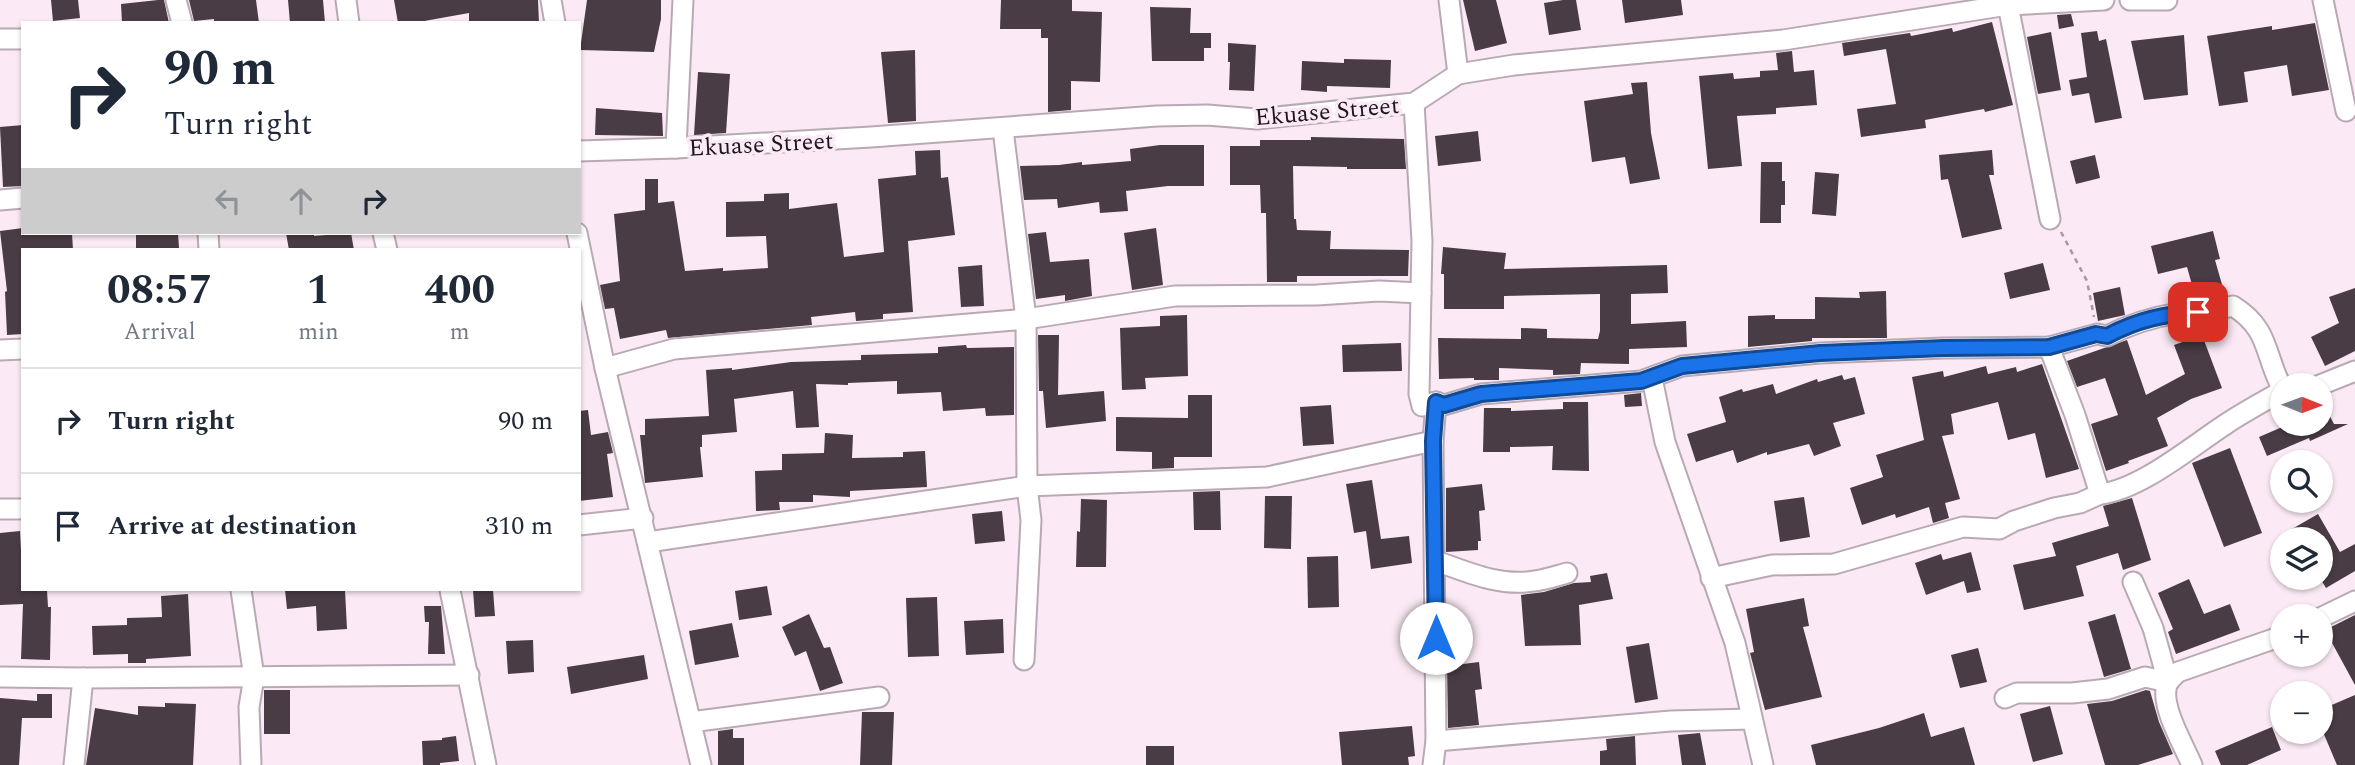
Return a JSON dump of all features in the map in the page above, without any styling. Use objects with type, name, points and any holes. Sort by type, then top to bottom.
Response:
[{"type":"street","points":[[176,0],[181,21]]},
{"type":"street","points":[[346,0],[349,21]]},
{"type":"street","points":[[551,0],[555,21]]},
{"type":"street","points":[[676,148],[683,0]]},
{"type":"street","points":[[1449,0],[1458,74]]},
{"type":"street","name":"Ekuase Street","points":[[581,150],[676,148],[1003,129],[1157,116],[1208,115],[1257,119],[1414,103],[1458,74],[1514,65],[1783,40],[2007,5],[2104,0]]},
{"type":"street","points":[[2130,0],[2164,0]]},
{"type":"street","points":[[2323,0],[2346,111]]},
{"type":"street","points":[[2007,5],[2050,219]]},
{"type":"street","points":[[0,39],[21,39]]},
{"type":"street","points":[[1414,103],[1422,241],[1419,394],[1422,406],[1436,402],[1444,405],[1481,394],[1641,381],[1682,366],[1820,353],[2049,347],[2096,334],[2107,336],[2133,322],[2180,313],[2216,311],[2233,306],[2249,315],[2266,341],[2276,373]]},
{"type":"street","points":[[1003,129],[1026,319],[1027,486],[1031,520],[1024,660]]},
{"type":"street","points":[[0,200],[21,198]]},
{"type":"street","points":[[581,252],[605,368],[701,765]]},
{"type":"street","points":[[605,368],[674,349],[1026,319],[1175,296],[1317,295],[1379,291],[1421,293]]},
{"type":"street","points":[[2049,347],[2075,415],[2100,494]]},
{"type":"street","points":[[0,350],[21,349]]},
{"type":"street","points":[[2333,380],[2355,371]]},
{"type":"street","points":[[1652,378],[1665,442],[1735,643],[1763,765]]},
{"type":"street","points":[[1711,578],[1772,565],[1834,564],[1964,527],[1999,529],[2054,508],[2080,503],[2100,494],[2114,493],[2158,470],[2270,397]]},
{"type":"street","points":[[1433,765],[1436,741],[1433,441],[1436,402]]},
{"type":"street","points":[[648,542],[1027,486],[1267,477],[1433,441]]},
{"type":"street","points":[[0,509],[21,509]]},
{"type":"street","points":[[581,525],[643,518]]},
{"type":"street","points":[[1436,561],[1489,579],[1512,582],[1534,582],[1567,573]]},
{"type":"street","points":[[2133,582],[2153,628],[2168,682]]},
{"type":"street","points":[[241,591],[254,677],[249,708],[251,765]]},
{"type":"street","points":[[450,591],[486,765]]},
{"type":"street","points":[[2333,612],[2355,601]]},
{"type":"street","points":[[2192,765],[2166,704],[2165,691],[2168,682],[2178,672],[2270,640]]},
{"type":"street","points":[[0,677],[469,675]]},
{"type":"street","points":[[2005,698],[2017,693],[2071,693],[2108,689],[2145,677],[2168,682]]},
{"type":"street","points":[[74,765],[83,678]]},
{"type":"street","points":[[691,722],[879,698]]},
{"type":"street","points":[[1436,741],[1671,721],[1752,719]]},
{"type":"path","points":[[2050,219],[2064,237],[2087,281],[2096,334]]},
{"type":"building","points":[[51,0],[78,0],[80,18],[53,21]]},
{"type":"building","points":[[164,0],[169,21],[122,21],[121,4]]},
{"type":"building","points":[[189,0],[256,0],[259,21],[194,21]]},
{"type":"building","points":[[288,0],[323,0],[325,21],[290,21]]},
{"type":"building","points":[[394,0],[538,0],[539,21],[469,21],[469,13],[424,21],[398,21]]},
{"type":"building","points":[[587,0],[661,0],[661,19],[654,52],[581,50]]},
{"type":"building","points":[[1001,0],[1072,0],[1072,11],[1102,12],[1100,82],[1071,81],[1071,110],[1048,112],[1048,38],[1041,38],[1041,29],[1000,29]]},
{"type":"building","points":[[1463,0],[1496,0],[1507,43],[1475,51]]},
{"type":"building","points":[[1576,0],[1581,30],[1549,35],[1544,3]]},
{"type":"building","points":[[1622,0],[1681,0],[1683,15],[1625,23]]},
{"type":"building","points":[[1150,7],[1191,8],[1190,33],[1211,33],[1211,48],[1204,48],[1204,61],[1152,61]]},
{"type":"building","points":[[2071,14],[2074,26],[2059,29],[2057,15]]},
{"type":"building","points":[[1992,22],[2013,105],[1985,112],[1984,109],[1925,120],[1926,128],[1861,137],[1857,109],[1896,104],[1886,49],[1844,56],[1842,43],[1910,33],[1911,36],[1952,28],[1953,32]]},
{"type":"building","points":[[2315,23],[2329,90],[2292,96],[2287,65],[2244,72],[2248,102],[2219,106],[2207,36],[2272,26],[2272,30]]},
{"type":"building","points":[[2097,31],[2099,41],[2106,39],[2122,118],[2095,123],[2089,93],[2072,96],[2069,80],[2087,77],[2081,33]]},
{"type":"building","points":[[2051,32],[2061,90],[2038,94],[2027,37]]},
{"type":"building","points":[[2184,35],[2188,95],[2144,100],[2131,41]]},
{"type":"building","points":[[1228,43],[1256,45],[1254,91],[1229,90]]},
{"type":"building","points":[[915,50],[916,121],[888,123],[881,52]]},
{"type":"building","points":[[1792,51],[1794,72],[1814,70],[1817,105],[1776,108],[1776,114],[1737,116],[1742,166],[1708,169],[1699,76],[1733,73],[1734,79],[1760,77],[1760,71],[1778,70],[1776,53]]},
{"type":"building","points":[[1344,59],[1391,60],[1390,88],[1327,86],[1327,92],[1301,90],[1302,61],[1344,63]]},
{"type":"building","points":[[698,72],[730,74],[726,133],[694,135]]},
{"type":"building","points":[[1647,82],[1651,133],[1660,179],[1630,184],[1625,157],[1592,162],[1584,101],[1633,94],[1631,83]]},
{"type":"building","points":[[596,108],[662,113],[663,136],[595,135]]},
{"type":"building","points":[[21,125],[21,186],[3,187],[0,127]]},
{"type":"building","points":[[1478,131],[1481,161],[1438,166],[1435,136]]},
{"type":"building","points":[[1311,137],[1404,139],[1406,169],[1293,166],[1294,219],[1297,230],[1331,231],[1330,249],[1409,250],[1408,276],[1297,276],[1297,282],[1267,282],[1266,213],[1261,213],[1260,185],[1230,185],[1230,146],[1260,146],[1260,140],[1311,140]]},
{"type":"building","points":[[1160,145],[1204,145],[1204,186],[1168,186],[1126,191],[1128,211],[1100,213],[1099,202],[1058,208],[1057,199],[1024,200],[1020,166],[1131,161],[1130,149]]},
{"type":"building","points":[[940,150],[941,178],[948,177],[955,235],[908,241],[913,312],[883,314],[883,319],[856,321],[855,312],[811,317],[812,325],[668,338],[666,330],[620,339],[614,308],[605,309],[600,285],[620,281],[614,214],[645,210],[645,179],[658,179],[658,203],[674,201],[685,271],[768,268],[766,236],[726,237],[726,202],[764,201],[764,194],[789,193],[789,209],[837,203],[844,257],[884,252],[878,179],[916,175],[915,151]]},
{"type":"building","points":[[1992,150],[1994,175],[1989,175],[2002,229],[1962,238],[1948,179],[1941,180],[1939,155]]},
{"type":"building","points":[[2095,155],[2100,178],[2076,184],[2070,161]]},
{"type":"building","points":[[1761,162],[1782,162],[1785,205],[1781,205],[1781,223],[1760,223]]},
{"type":"building","points":[[1815,172],[1839,174],[1836,216],[1812,214]]},
{"type":"building","points":[[21,228],[21,235],[72,235],[73,248],[21,248],[21,334],[7,335],[7,291],[0,231]]},
{"type":"building","points":[[1156,228],[1163,285],[1132,290],[1124,233]]},
{"type":"building","points":[[2213,231],[2220,259],[2215,260],[2225,295],[2196,299],[2187,267],[2158,274],[2151,246]]},
{"type":"building","points":[[1046,232],[1050,262],[1089,259],[1092,296],[1065,301],[1065,295],[1036,299],[1028,234]]},
{"type":"building","points":[[136,235],[178,235],[179,248],[136,248]]},
{"type":"building","points":[[286,235],[351,235],[354,248],[289,248]]},
{"type":"building","points":[[1443,247],[1506,253],[1504,269],[1667,265],[1668,293],[1631,294],[1631,324],[1686,321],[1687,347],[1629,349],[1629,364],[1581,363],[1580,374],[1553,375],[1553,370],[1499,368],[1499,380],[1439,379],[1438,338],[1521,339],[1521,328],[1547,329],[1547,338],[1598,339],[1600,331],[1600,294],[1504,296],[1504,309],[1444,309],[1444,274],[1441,274]]},
{"type":"building","points":[[2043,263],[2050,290],[2010,299],[2004,273]]},
{"type":"building","points":[[982,265],[984,306],[961,307],[958,267]]},
{"type":"building","points":[[2120,287],[2125,315],[2098,321],[2093,293]]},
{"type":"building","points":[[2355,288],[2355,351],[2325,366],[2311,337],[2339,323],[2329,297]]},
{"type":"building","points":[[1886,291],[1887,338],[1812,338],[1812,341],[1748,347],[1748,316],[1775,315],[1775,319],[1815,319],[1815,297],[1860,298],[1859,292]]},
{"type":"building","points":[[1187,315],[1188,376],[1145,378],[1146,389],[1122,390],[1120,328],[1160,326],[1160,316]]},
{"type":"building","points":[[1038,335],[1059,335],[1058,395],[1104,391],[1106,421],[1046,428],[1043,391],[1039,391]]},
{"type":"building","points":[[2202,335],[2222,388],[2191,399],[2157,418],[2168,446],[2106,471],[2091,424],[2118,415],[2105,378],[2077,387],[2067,361],[2127,340],[2146,395],[2185,374],[2174,345]]},
{"type":"building","points":[[1401,343],[1402,371],[1343,372],[1342,345]]},
{"type":"building","points":[[966,345],[967,348],[1014,347],[1014,415],[986,416],[985,408],[943,411],[941,392],[897,394],[897,381],[848,385],[816,384],[819,427],[796,428],[793,391],[734,399],[737,432],[702,435],[700,447],[703,477],[645,483],[640,435],[645,435],[645,419],[709,416],[706,370],[732,370],[791,362],[861,360],[861,355],[938,353],[938,347]]},
{"type":"building","points":[[2042,364],[2079,469],[2046,478],[2035,433],[2008,440],[1998,402],[1951,414],[1954,434],[1942,436],[1960,499],[1945,503],[1949,518],[1933,523],[1929,507],[1862,525],[1850,488],[1883,477],[1876,455],[1924,440],[1912,377],[1943,371],[1944,377],[1986,366],[1988,374],[2016,367],[2017,372]]},
{"type":"building","points":[[1842,375],[1844,380],[1855,377],[1865,414],[1833,423],[1841,446],[1814,456],[1809,444],[1767,455],[1767,452],[1737,463],[1733,450],[1696,462],[1687,434],[1726,422],[1719,397],[1742,389],[1743,392],[1773,384],[1776,394],[1817,379],[1818,382]]},
{"type":"building","points":[[1641,393],[1642,406],[1625,407],[1624,395]]},
{"type":"building","points":[[1188,395],[1212,395],[1212,457],[1174,457],[1174,468],[1152,469],[1152,452],[1116,451],[1116,417],[1188,418]]},
{"type":"building","points":[[1563,402],[1588,402],[1589,471],[1552,470],[1553,446],[1510,447],[1510,452],[1483,452],[1484,408],[1511,408],[1511,411],[1563,409]]},
{"type":"building","points":[[1331,405],[1334,444],[1303,446],[1300,407]]},
{"type":"building","points":[[588,410],[591,435],[608,432],[613,453],[607,454],[613,497],[581,501],[581,411]]},
{"type":"building","points":[[2333,422],[2348,424],[2333,431]]},
{"type":"building","points":[[2270,432],[2270,436],[2321,436],[2310,441],[2309,438],[2281,450],[2270,450],[2270,455],[2267,456],[2259,437]]},
{"type":"building","points":[[825,433],[853,435],[852,458],[903,457],[903,452],[925,451],[927,487],[850,491],[850,497],[813,495],[813,502],[779,502],[780,510],[756,511],[755,471],[782,470],[782,454],[824,453]]},
{"type":"building","points":[[2230,448],[2262,533],[2224,547],[2192,463]]},
{"type":"building","points":[[1372,480],[1381,539],[1409,536],[1412,563],[1371,569],[1366,531],[1354,533],[1346,484]]},
{"type":"building","points":[[1482,484],[1485,510],[1479,511],[1481,541],[1478,541],[1478,550],[1446,552],[1446,488]]},
{"type":"building","points":[[1220,491],[1221,530],[1194,530],[1193,492]]},
{"type":"building","points":[[1265,496],[1292,496],[1291,549],[1264,548]]},
{"type":"building","points":[[1804,497],[1810,537],[1780,542],[1774,501]]},
{"type":"building","points":[[2132,498],[2151,560],[2123,570],[2118,553],[2076,566],[2084,596],[2024,610],[2013,565],[2056,556],[2052,543],[2109,526],[2103,506]]},
{"type":"building","points":[[1081,499],[1107,500],[1106,567],[1076,567]]},
{"type":"building","points":[[1002,511],[1005,541],[975,544],[972,514]]},
{"type":"building","points":[[2318,514],[2326,527],[2295,527]]},
{"type":"building","points":[[20,531],[21,591],[47,591],[48,607],[51,607],[50,660],[21,659],[23,604],[0,605],[0,533]]},
{"type":"building","points":[[2333,540],[2340,552],[2355,544],[2355,571],[2333,584]]},
{"type":"building","points":[[1971,552],[1981,590],[1967,593],[1964,581],[1926,595],[1915,563],[1941,554],[1943,560]]},
{"type":"building","points":[[1338,556],[1339,607],[1308,608],[1307,557]]},
{"type":"building","points":[[1607,573],[1613,599],[1579,605],[1581,645],[1525,646],[1521,595],[1544,592],[1574,583],[1591,582],[1590,576]]},
{"type":"building","points":[[2189,579],[2204,614],[2230,604],[2240,630],[2176,654],[2168,632],[2173,629],[2158,593]]},
{"type":"building","points":[[767,586],[772,615],[739,620],[735,591]]},
{"type":"building","points":[[285,591],[345,591],[347,629],[317,631],[316,606],[287,609]]},
{"type":"building","points":[[473,591],[493,591],[495,616],[475,617]]},
{"type":"building","points":[[188,594],[191,656],[128,663],[128,654],[93,655],[92,626],[127,625],[127,618],[162,617],[161,596]]},
{"type":"building","points":[[937,597],[939,656],[908,657],[906,598]]},
{"type":"building","points":[[1804,598],[1809,626],[1803,627],[1822,697],[1765,710],[1750,653],[1754,652],[1746,609]]},
{"type":"building","points":[[424,606],[441,606],[445,654],[428,654],[429,622],[425,622]]},
{"type":"building","points":[[809,614],[824,648],[830,647],[843,683],[820,691],[806,651],[795,656],[782,627]]},
{"type":"building","points":[[2115,614],[2131,669],[2104,677],[2088,622]]},
{"type":"building","points":[[2355,615],[2355,685],[2333,645],[2333,626]]},
{"type":"building","points":[[1003,619],[1004,653],[966,655],[964,621]]},
{"type":"building","points":[[732,623],[739,657],[695,665],[689,631]]},
{"type":"building","points":[[533,640],[534,672],[508,674],[506,641]]},
{"type":"building","points":[[1649,643],[1658,699],[1635,703],[1626,647]]},
{"type":"building","points":[[1978,648],[1987,682],[1960,688],[1951,655]]},
{"type":"building","points":[[644,655],[648,679],[571,694],[567,667]]},
{"type":"building","points":[[1479,662],[1482,689],[1475,690],[1479,725],[1448,728],[1447,666]]},
{"type":"building","points":[[264,690],[290,690],[290,734],[264,734]]},
{"type":"building","points":[[2150,691],[2159,722],[2173,754],[2138,765],[2105,765],[2087,704],[2112,701]]},
{"type":"building","points":[[37,694],[52,694],[52,718],[22,718],[19,765],[0,765],[0,698],[37,701]]},
{"type":"building","points":[[2355,695],[2355,765],[2337,765],[2328,744],[2333,744],[2333,704]]},
{"type":"building","points":[[165,703],[196,704],[193,765],[86,765],[95,708],[138,715],[138,706],[165,707]]},
{"type":"building","points":[[2050,706],[2063,754],[2033,762],[2020,714]]},
{"type":"building","points":[[862,712],[894,712],[892,765],[860,765]]},
{"type":"building","points":[[1924,713],[1931,737],[1964,727],[1975,765],[1816,765],[1811,745],[1879,728]]},
{"type":"building","points":[[1412,726],[1415,756],[1408,757],[1409,765],[1342,765],[1339,732]]},
{"type":"building","points":[[2270,728],[2270,744],[2279,744],[2281,750],[2247,765],[2221,765],[2215,751]]},
{"type":"building","points":[[733,729],[733,738],[744,738],[744,765],[718,765],[718,731]]},
{"type":"building","points":[[1700,733],[1706,765],[1682,765],[1678,735]]},
{"type":"building","points":[[456,736],[459,761],[423,765],[422,741]]},
{"type":"building","points":[[1635,736],[1636,765],[1600,765],[1600,751],[1607,750],[1606,739]]},
{"type":"building","points":[[1146,746],[1174,746],[1174,765],[1146,765]]},
{"type":"route","points":[[1436,638],[1433,441],[1436,402],[1444,405],[1481,394],[1641,381],[1682,366],[1820,353],[2049,347],[2096,334],[2107,336],[2133,322],[2198,312]]}]
